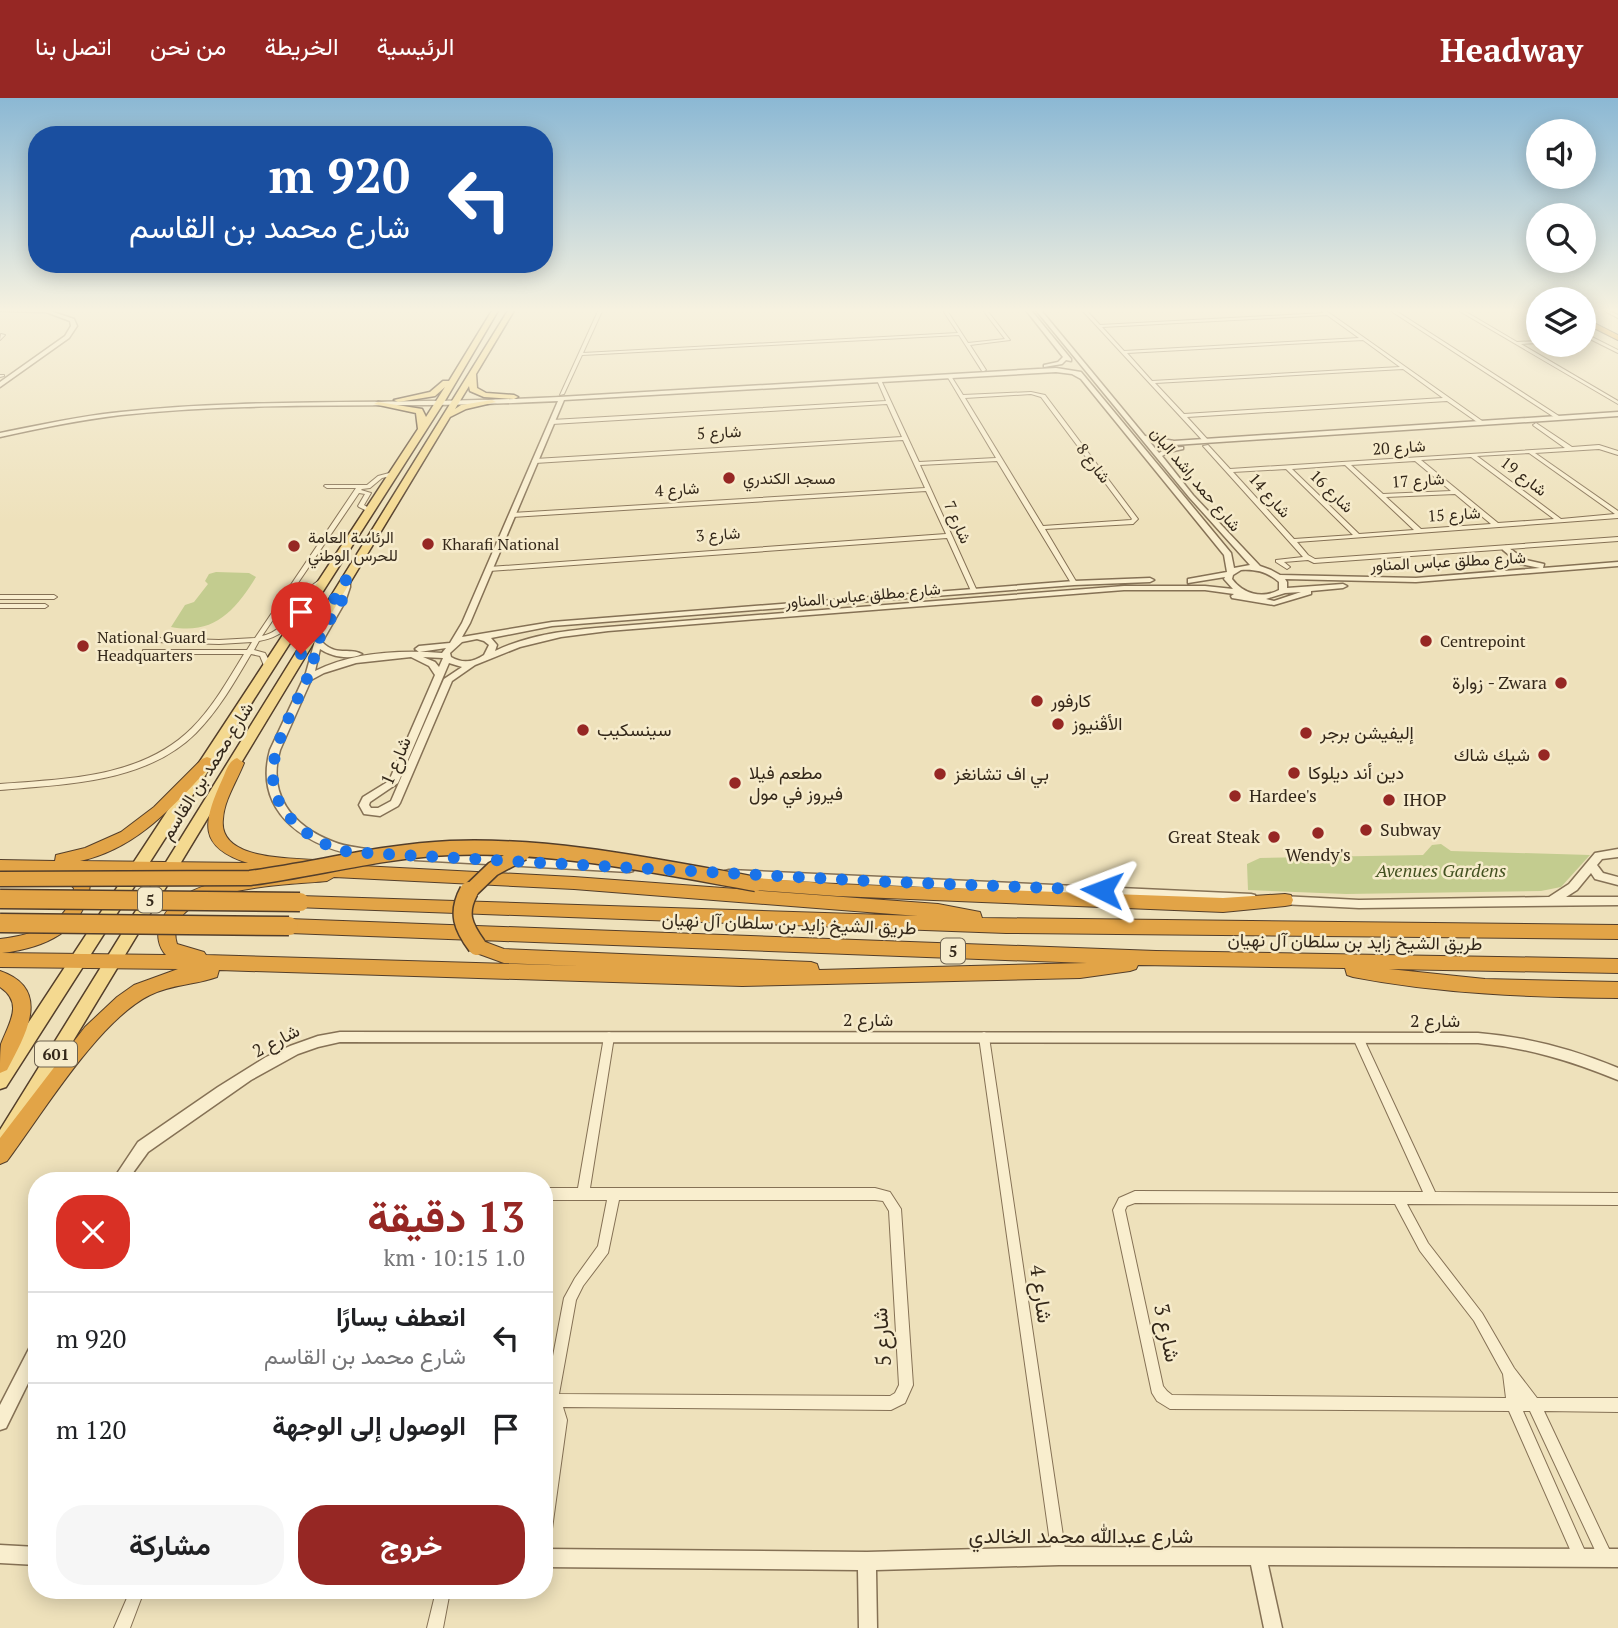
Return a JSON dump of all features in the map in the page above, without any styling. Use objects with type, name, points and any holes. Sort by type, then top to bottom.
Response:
[{"type":"highway","points":[[0,865],[74,857],[121,841],[148,823],[207,762]]},
{"type":"highway","points":[[237,763],[215,819],[216,837],[222,846],[245,857],[357,871]]},
{"type":"highway","points":[[0,879],[231,879],[289,873],[404,850],[452,848],[603,856],[687,874],[756,884],[824,889],[1223,905],[1285,900]]},
{"type":"highway","points":[[528,851],[492,868],[470,888],[461,913],[462,925],[477,946],[504,956],[749,967],[972,972]]},
{"type":"highway","points":[[0,865],[357,871],[574,883],[939,911],[1006,926]]},
{"type":"highway","points":[[0,946],[27,943],[46,936],[61,926],[78,907],[82,885],[63,872],[41,866]]},
{"type":"highway","points":[[243,963],[187,955],[170,949],[164,940],[172,915],[186,902],[212,891],[357,871]]},
{"type":"highway","name":"طريق الشيخ زايد بن سلطان آل نهيان","points":[[0,899],[300,902],[1006,926],[1618,932]]},
{"type":"highway","name":"طريق الشيخ زايد بن سلطان آل نهيان","points":[[0,923],[289,926],[1320,963],[1618,966]]},
{"type":"highway","points":[[0,960],[243,963],[743,979],[1080,971],[1156,958]]},
{"type":"highway","points":[[1320,963],[1427,982],[1618,989]]},
{"type":"highway","points":[[0,1154],[99,1021],[125,999],[156,984],[188,974],[209,972],[411,969]]},
{"type":"highway","points":[[0,978],[13,986],[21,996],[23,1008],[18,1030],[0,1064]]},
{"type":"main road","points":[[398,400],[429,395],[440,390],[447,380]]},
{"type":"main road","name":"شارع محمد بن القاسم","points":[[0,1081],[453,380]]},
{"type":"main road","points":[[346,580],[468,380]]},
{"type":"main road","points":[[473,380],[475,391],[514,397]]},
{"type":"main road","points":[[445,420],[464,407],[492,401]]},
{"type":"main road","points":[[378,404],[419,411],[422,415],[422,429]]},
{"type":"main road","points":[[372,537],[363,540],[359,537],[383,499],[382,491]]},
{"type":"main road","name":"شارع محمد بن القاسم","points":[[0,1146],[169,869],[316,637],[320,607],[347,563],[340,561],[333,565]]},
{"type":"main road","points":[[277,633],[295,625]]},
{"type":"street","points":[[316,637],[327,651],[345,655],[452,644],[466,623],[569,380]]},
{"type":"street","points":[[726,387],[826,380]]},
{"type":"street","points":[[0,432],[67,417],[142,407],[264,402],[492,401],[869,380]]},
{"type":"street","name":"شارع 7","points":[[878,380],[974,591]]},
{"type":"street","points":[[952,380],[1074,583]]},
{"type":"street","name":"شارع حمد راشد البان","points":[[1085,380],[1228,555],[1230,573]]},
{"type":"street","name":"شارع حمد راشد البان","points":[[1096,380],[1243,556],[1257,568]]},
{"type":"street","points":[[1151,382],[1180,380]]},
{"type":"street","points":[[1422,380],[1482,423]]},
{"type":"street","points":[[1501,380],[1559,418]]},
{"type":"street","points":[[1580,380],[1618,403]]},
{"type":"street","name":"شارع 14","points":[[1151,382],[1228,471],[1312,560]]},
{"type":"street","name":"شارع 8","points":[[962,397],[1031,393],[1043,396],[1135,519],[1133,522],[1040,528]]},
{"type":"street","points":[[457,401],[562,396]]},
{"type":"street","points":[[1183,416],[1448,399]]},
{"type":"street","points":[[206,408],[440,401]]},
{"type":"street","points":[[0,432],[105,415],[258,405],[264,402]]},
{"type":"street","points":[[552,422],[888,402]]},
{"type":"street","points":[[1102,404],[1114,403]]},
{"type":"street","points":[[1108,410],[1120,410]]},
{"type":"street","points":[[1360,433],[1559,418],[1618,417]]},
{"type":"street","points":[[1142,437],[1155,442],[1180,445],[1536,425],[1618,417]]},
{"type":"street","points":[[1536,425],[1572,449]]},
{"type":"street","name":"شارع 5","points":[[536,460],[905,438]]},
{"type":"street","points":[[1158,456],[1180,445]]},
{"type":"street","name":"شارع 20","points":[[1228,471],[1599,447],[1618,453]]},
{"type":"street","name":"شارع 15","points":[[1529,451],[1618,515]]},
{"type":"street","name":"شارع 19","points":[[1472,455],[1559,520]]},
{"type":"street","points":[[1416,458],[1496,525]]},
{"type":"street","points":[[916,464],[999,459]]},
{"type":"street","name":"شارع 17","points":[[1346,463],[1419,531]]},
{"type":"street","name":"شارع 16","points":[[1287,467],[1358,536]]},
{"type":"street","points":[[325,489],[359,489],[371,486],[380,477],[393,474]]},
{"type":"street","points":[[359,489],[368,492],[361,506],[369,510]]},
{"type":"street","points":[[0,786],[103,775],[160,753],[190,736],[359,489]]},
{"type":"street","name":"شارع 4","points":[[512,515],[928,489]]},
{"type":"street","name":"شارع 17","points":[[1382,496],[1455,492]]},
{"type":"street","points":[[1189,510],[1191,506],[1201,507]]},
{"type":"street","name":"شارع 15","points":[[1292,541],[1618,515]]},
{"type":"street","name":"شارع 3","points":[[489,569],[949,536]]},
{"type":"street","points":[[1287,567],[1278,561],[1618,539]]},
{"type":"street","points":[[1502,548],[1530,565],[1582,567]]},
{"type":"street","points":[[1462,576],[1515,566],[1502,548]]},
{"type":"street","points":[[1228,555],[1236,559],[1243,556]]},
{"type":"street","name":"شارع مطلق عباس المناور","points":[[1279,577],[1378,580],[1618,564]]},
{"type":"street","name":"شارع مطلق عباس المناور","points":[[452,644],[552,624],[1074,583],[1127,580],[1204,581],[1239,568],[1257,568]]},
{"type":"street","points":[[1257,568],[1279,577],[1285,587],[1283,592]]},
{"type":"street","name":"شارع مطلق عباس المناور","points":[[472,664],[519,643],[570,633],[1124,588],[1205,588],[1262,597],[1309,587],[1416,586],[1618,570]]},
{"type":"street","points":[[1230,573],[1231,584],[1244,593]]},
{"type":"street","points":[[155,640],[256,640],[277,633],[307,590],[323,580]]},
{"type":"street","points":[[346,580],[345,591],[316,637],[307,678],[274,756],[271,776],[280,805],[293,822],[318,840],[343,851],[868,881],[1167,892],[1359,904],[1618,901]]},
{"type":"street","points":[[1124,588],[1217,593],[1274,603],[1307,592],[1355,587]]},
{"type":"street","points":[[0,597],[54,597]]},
{"type":"street","points":[[0,606],[45,606]]},
{"type":"street","points":[[466,623],[493,645],[488,657]]},
{"type":"street","points":[[510,632],[507,639],[519,643]]},
{"type":"street","points":[[225,651],[233,640]]},
{"type":"street","name":"شارع 1","points":[[452,644],[393,783],[369,797],[364,805],[368,811],[380,812],[395,803],[448,679],[472,664]]},
{"type":"street","points":[[145,652],[248,653],[263,655],[268,666]]},
{"type":"street","points":[[307,678],[350,661],[409,656],[447,657],[460,664],[472,664]]},
{"type":"street","points":[[409,656],[432,664],[440,675]]},
{"type":"street","points":[[1552,901],[1573,887],[1591,864],[1603,854],[1618,853]]},
{"type":"street","points":[[1591,864],[1603,878],[1618,881]]},
{"type":"street","points":[[583,1194],[609,1037]]},
{"type":"street","name":"شارع 4","points":[[984,1037],[1059,1556]]},
{"type":"street","name":"شارع 2","points":[[125,1172],[143,1147],[277,1057],[322,1038],[984,1037],[1503,1040],[1563,1053],[1618,1074]]},
{"type":"street","points":[[1358,1038],[1433,1198]]},
{"type":"street","name":"شارع 5","points":[[553,1194],[886,1196],[895,1209],[905,1390],[900,1398],[891,1403],[553,1403]]},
{"type":"street","points":[[553,1372],[570,1298],[604,1249],[614,1195]]},
{"type":"street","name":"شارع 3","points":[[1618,1199],[1135,1197],[1123,1202],[1120,1216],[1159,1392],[1166,1400],[1175,1403],[1618,1405]]},
{"type":"street","points":[[1398,1198],[1424,1247],[1478,1317],[1509,1373],[1534,1404],[1612,1558]]},
{"type":"street","points":[[0,1422],[28,1366]]},
{"type":"street","points":[[1509,1373],[1513,1404],[1581,1558]]},
{"type":"street","points":[[553,1406],[556,1407],[560,1420],[553,1470]]},
{"type":"street","points":[[0,1554],[28,1556]]},
{"type":"street","name":"شارع عبدالله محمد الخالدي","points":[[553,1558],[867,1561],[1059,1556],[1258,1559],[1612,1558]]},
{"type":"street","points":[[1258,1559],[1273,1628]]},
{"type":"street","points":[[867,1561],[868,1628]]},
{"type":"street","points":[[122,1628],[134,1599]]},
{"type":"street","points":[[435,1628],[441,1599]]},
{"type":"green space","points":[[249,573],[256,577],[240,600],[222,618],[199,627],[171,627],[185,605],[194,602],[208,584],[205,581],[209,574]]},
{"type":"green space","name":"Avenues Gardens","points":[[1441,844],[1451,851],[1590,855],[1561,887],[1541,891],[1346,894],[1248,890],[1247,864],[1260,858],[1423,855],[1432,845]]},
{"type":"place","name":"مسجد الكندري","points":[[729,478]]},
{"type":"place","name":"Kharafi National","points":[[428,544]]},
{"type":"place","name":"الرئاسة العامة للحرس الوطني","points":[[294,546]]},
{"type":"place","name":"Centrepoint","points":[[1426,641]]},
{"type":"place","name":"National Guard Headquarters","points":[[83,646]]},
{"type":"place","name":"زوارة - Zwara","points":[[1561,683]]},
{"type":"place","name":"كارفور","points":[[1037,701]]},
{"type":"place","name":"الأڤنيوز","points":[[1058,724]]},
{"type":"place","name":"سينسكيب","points":[[583,730]]},
{"type":"place","name":"إليفيشن برجر","points":[[1306,733]]},
{"type":"place","name":"شيك شاك","points":[[1544,755]]},
{"type":"place","name":"دين أند ديلوكا","points":[[1294,773]]},
{"type":"place","name":"بي اف تشانغز","points":[[940,774]]},
{"type":"place","name":"مطعم فيلا فيروز في مول","points":[[735,783]]},
{"type":"place","name":"Hardee's","points":[[1235,796]]},
{"type":"place","name":"IHOP","points":[[1389,800]]},
{"type":"place","name":"Subway","points":[[1366,830]]},
{"type":"place","name":"Wendy's","points":[[1318,833]]},
{"type":"place","name":"Great Steak","points":[[1274,837]]},
{"type":"route","points":[[301,654],[346,580],[345,591],[320,637],[309,673],[278,743],[271,776],[285,813],[309,834],[335,849],[868,881],[1102,890]]}]
